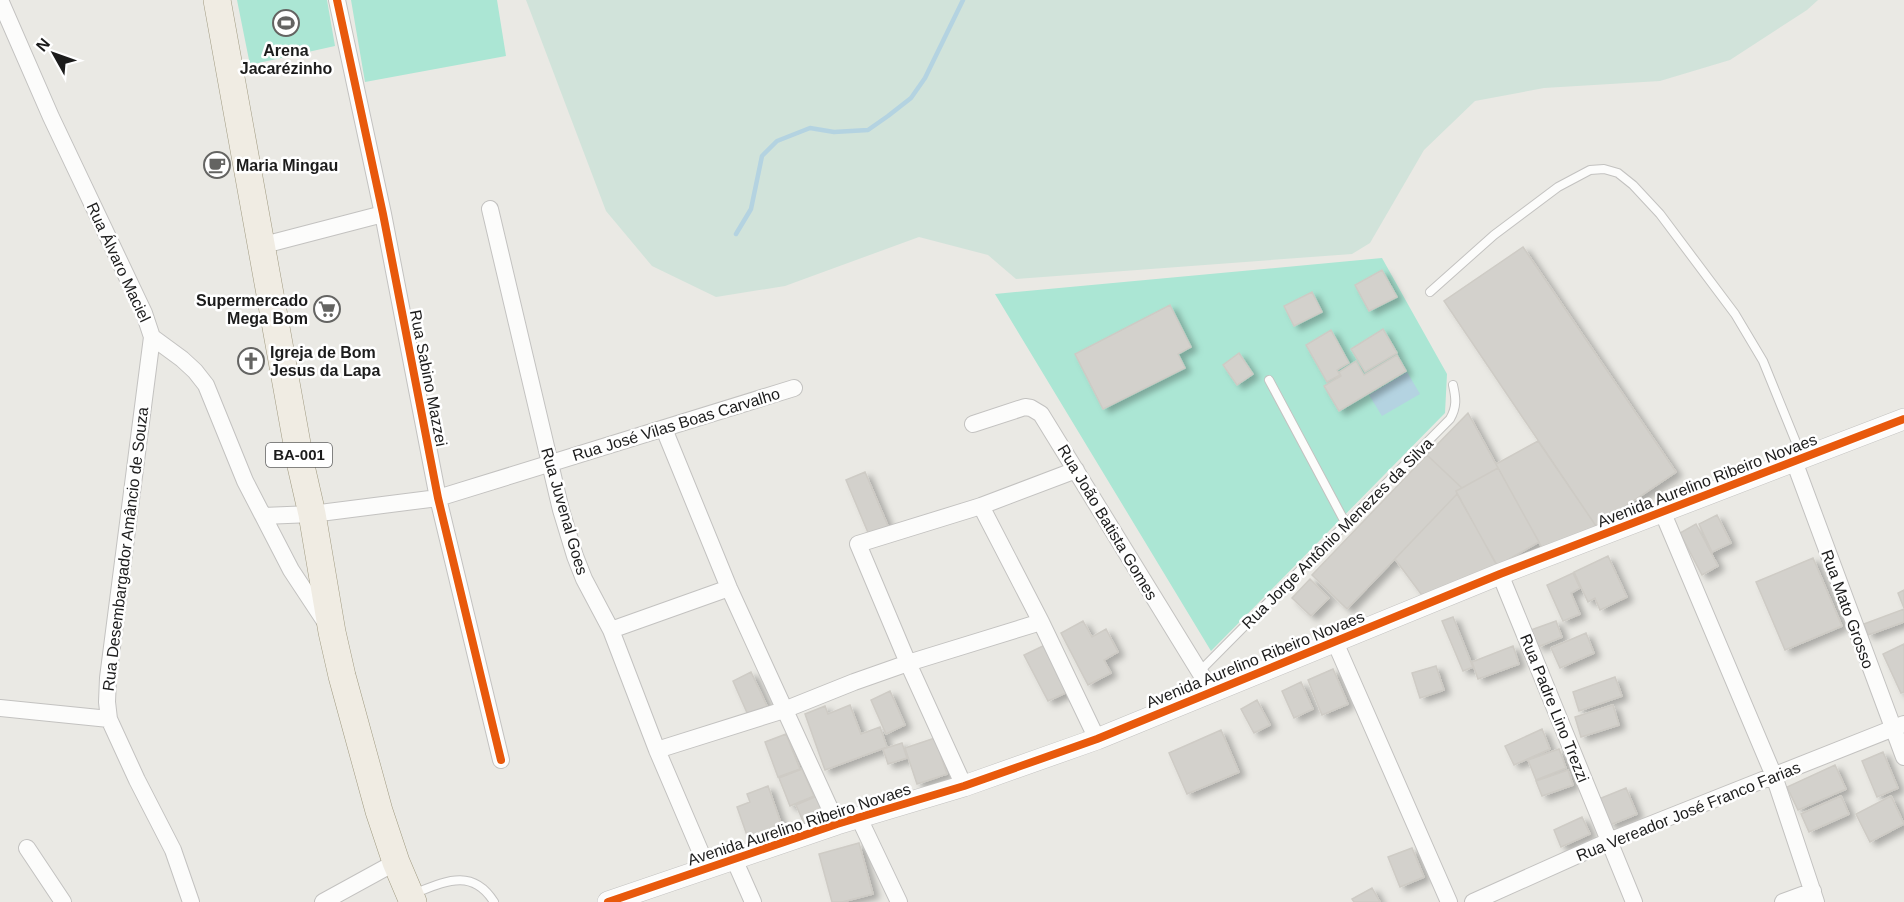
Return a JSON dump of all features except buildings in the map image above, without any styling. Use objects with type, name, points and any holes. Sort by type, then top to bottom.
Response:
[{"type":"main road","name":"BA-001","points":[[217,0],[332,632],[373,792],[396,862],[411,898]]},
{"type":"street","name":"Rua Álvaro Maciel","points":[[0,0],[51,117],[144,313],[152,337],[182,359],[206,385],[245,481],[262,516],[291,570],[332,632]]},
{"type":"street","name":"Rua Sabino Mazzei","points":[[337,0],[383,214],[438,498],[501,760]]},
{"type":"street","name":"Rua Juvenal Goes","points":[[490,209],[550,463],[575,556],[584,579],[611,630],[657,750],[707,867]]},
{"type":"street","points":[[260,246],[383,214]]},
{"type":"street","name":"Rua Desembargador Amâncio de Souza","points":[[152,337],[108,678],[107,702],[109,719],[173,850],[191,902]]},
{"type":"street","name":"Rua José Vilas Boas Carvalho","points":[[262,516],[312,514],[438,498],[794,388]]},
{"type":"street","name":"Rua João Batista Gomes","points":[[973,424],[1025,407],[1037,411],[1048,423],[1212,692]]},
{"type":"street","name":"Avenida Aurelino Ribeiro Novaes","points":[[608,902],[837,824],[964,786],[1097,739],[1500,574],[1904,419]]},
{"type":"street","points":[[664,429],[729,588],[837,824]]},
{"type":"street","name":"Rua Mato Grosso","points":[[1798,459],[1898,726],[1904,757]]},
{"type":"street","points":[[964,786],[908,663],[858,548],[858,543],[981,506],[1076,470]]},
{"type":"street","points":[[981,506],[1041,622],[1097,739]]},
{"type":"street","points":[[1662,511],[1774,776],[1814,896],[1783,902]]},
{"type":"street","name":"Rua Padre Lino Trezzi","points":[[1500,574],[1634,902]]},
{"type":"street","points":[[611,630],[729,588]]},
{"type":"street","points":[[657,750],[784,710],[908,663],[1041,622]]},
{"type":"street","points":[[1335,642],[1449,902]]},
{"type":"street","points":[[0,708],[109,719]]},
{"type":"street","name":"Rua Vereador José Franco Farias","points":[[1473,902],[1609,841],[1898,726]]},
{"type":"street","points":[[859,818],[899,902]]},
{"type":"street","points":[[27,848],[63,902]]},
{"type":"street","points":[[734,859],[753,902]]},
{"type":"street","points":[[323,902],[396,862]]},
{"type":"lane","points":[[1430,292],[1494,235],[1558,187],[1590,170],[1604,169],[1618,173],[1633,185],[1660,214],[1735,314],[1763,361],[1798,459]]},
{"type":"lane","points":[[1269,380],[1346,524]]},
{"type":"lane","name":"Rua Jorge Antônio Menezes da Silva","points":[[1200,671],[1450,419],[1455,410],[1456,398],[1453,385]]},
{"type":"lane","points":[[411,898],[446,881],[460,880],[481,886],[494,902]]},
{"type":"green space","name":"Arena Jacarézinho","points":[[237,0],[327,0],[335,46],[250,65]]},
{"type":"green space","points":[[351,0],[497,0],[506,56],[365,82]]},
{"type":"green space","points":[[526,0],[1818,0],[1807,10],[1730,60],[1660,81],[1544,88],[1475,101],[1424,150],[1370,243],[1352,254],[1016,279],[988,255],[919,237],[785,286],[716,297],[652,266],[606,211]]},
{"type":"green space","points":[[1382,258],[1447,374],[1445,413],[1211,651],[995,294]]},
{"type":"water","points":[[1407,372],[1420,394],[1382,416],[1369,395]]},
{"type":"waterway","points":[[736,234],[751,209],[762,156],[777,141],[810,128],[834,132],[868,130],[888,116],[911,98],[925,78],[963,0]]},
{"type":"cycle path","points":[[337,0],[383,214],[438,498],[501,760]]},
{"type":"cycle path","points":[[608,902],[837,824],[964,786],[1097,739],[1500,574],[1904,419]]},
{"type":"place","name":"Arena Jacarézinho","points":[[286,23]]},
{"type":"place","name":"Maria Mingau","points":[[217,165]]},
{"type":"place","name":"Supermercado Mega Bom","points":[[327,309]]},
{"type":"place","name":"Igreja de Bom Jesus da Lapa","points":[[251,361]]}]
